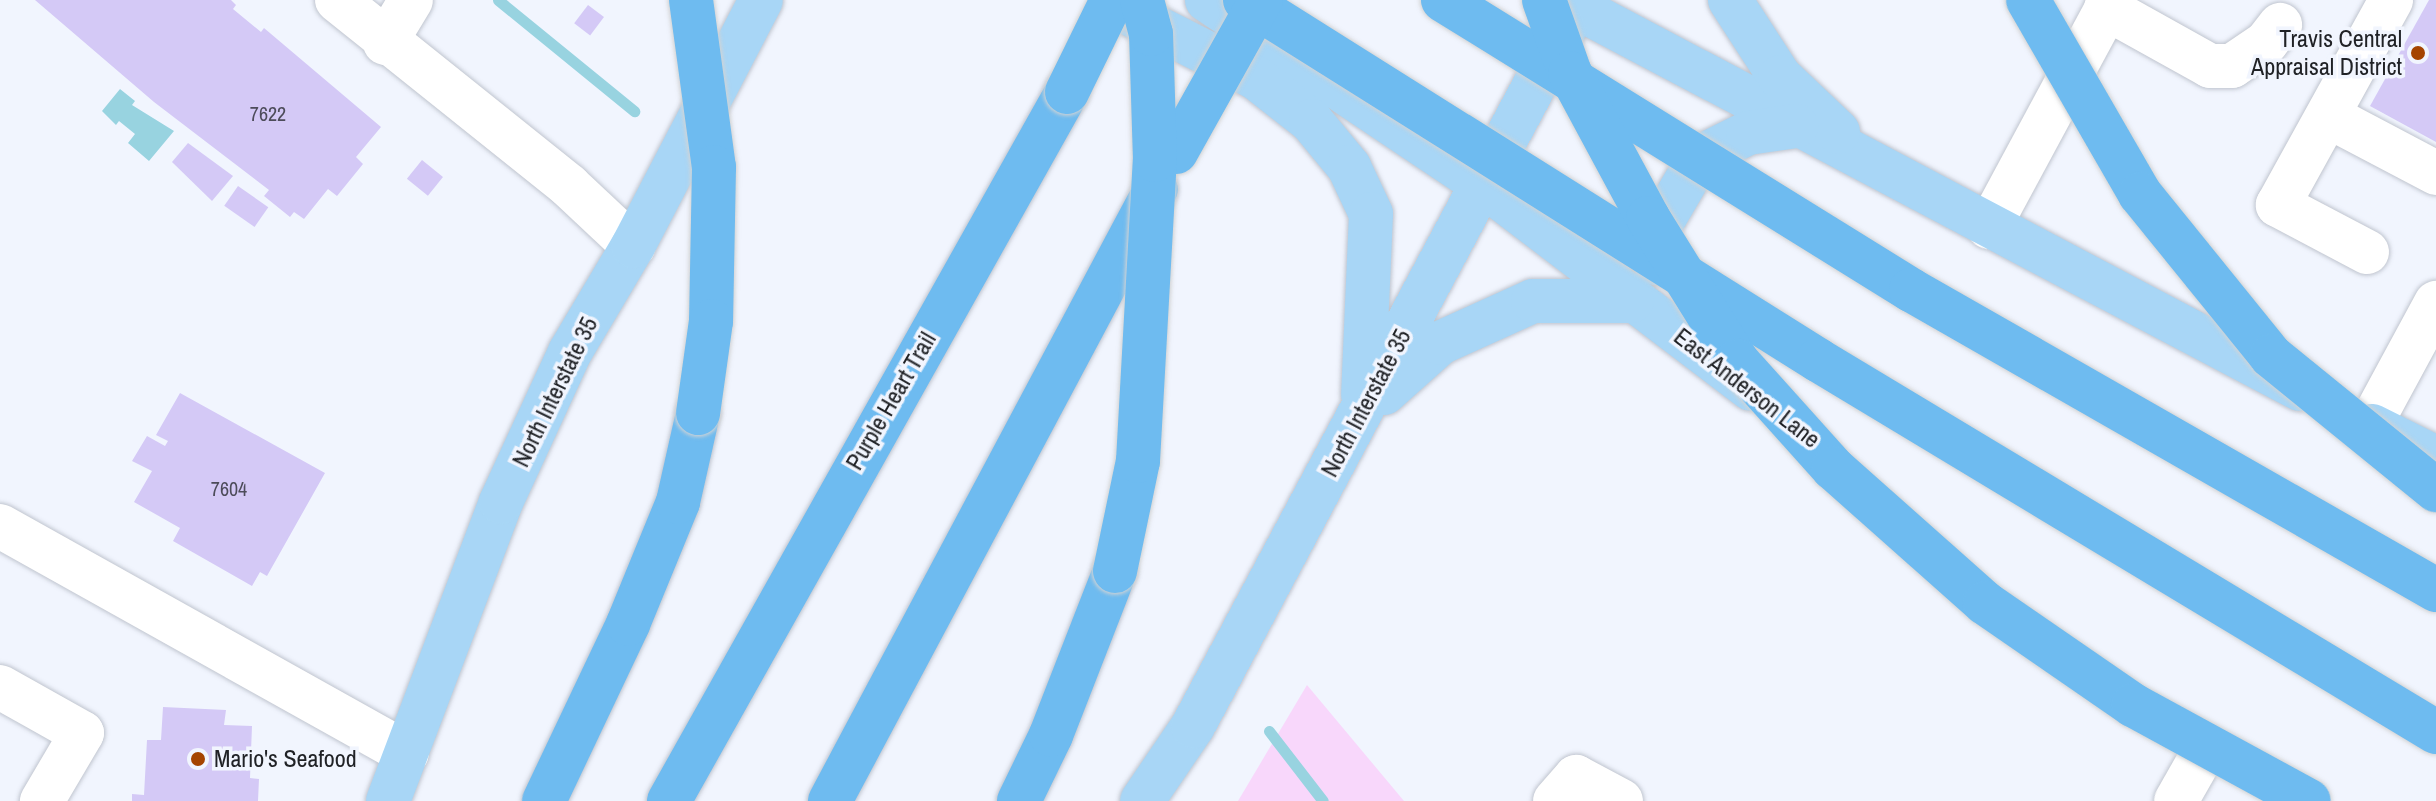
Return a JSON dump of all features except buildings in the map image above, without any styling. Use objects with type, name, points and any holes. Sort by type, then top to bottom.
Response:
[{"type":"highway","points":[[544,801],[628,624],[678,502],[698,413],[711,321],[714,167],[691,0]]},
{"type":"highway","name":"Purple Heart Trail","points":[[669,801],[1067,92],[1112,0]]},
{"type":"highway","points":[[1019,801],[1051,735],[1115,571],[1138,461],[1155,160],[1151,34],[1142,0]]},
{"type":"highway","points":[[1245,0],[1818,360],[2436,732]]},
{"type":"highway","points":[[830,801],[1176,152],[1261,0]]},
{"type":"highway","points":[[1443,0],[1911,290],[2436,590]]},
{"type":"highway","points":[[2028,0],[2140,194],[2271,356],[2436,490]]},
{"type":"highway","points":[[1566,2],[1570,73],[1648,218],[1737,361],[1833,468],[1985,603],[2133,705],[2309,801]]},
{"type":"main road","points":[[752,11],[786,0]]},
{"type":"main road","points":[[1103,0],[1256,78],[1311,121],[1349,167],[1371,214],[1361,413]]},
{"type":"main road","name":"East Anderson Lane","points":[[1207,0],[1482,184],[1632,301],[1707,353],[2007,601],[2269,801]]},
{"type":"main road","points":[[1730,0],[1780,77],[1877,169]]},
{"type":"main road","points":[[1566,2],[1877,169],[2436,458]]},
{"type":"main road","name":"North Interstate 35","points":[[1152,797],[1193,726],[1482,184],[1566,2]]},
{"type":"main road","name":"North Interstate 35","points":[[388,801],[501,502],[570,352],[633,246],[752,11]]},
{"type":"main road","points":[[1707,353],[1659,291],[1652,239],[1700,157],[1748,133],[1796,126]]},
{"type":"main road","points":[[1361,413],[1440,343],[1533,301],[1632,301]]},
{"type":"lane","points":[[337,0],[385,43],[569,186],[633,246]]},
{"type":"lane","points":[[385,43],[411,0]]},
{"type":"lane","points":[[2367,252],[2278,205],[2391,0]]},
{"type":"lane","points":[[1989,227],[2108,4],[2210,66],[2232,66],[2266,43],[2280,25]]},
{"type":"lane","points":[[2328,116],[2436,173]]},
{"type":"lane","points":[[2370,425],[2436,303]]},
{"type":"lane","points":[[0,526],[407,753]]},
{"type":"lane","points":[[0,687],[82,733],[42,801]]},
{"type":"lane","points":[[2176,801],[2205,750]]},
{"type":"lane","points":[[1555,801],[1576,777],[1621,801]]},
{"type":"shaded area","points":[[1307,685],[1404,801],[1238,801]]},
{"type":"water","points":[[120,89],[135,101],[132,105],[174,131],[149,161],[128,143],[135,134],[119,121],[116,125],[102,111]]},
{"type":"waterway","points":[[498,0],[634,111]]},
{"type":"waterway","points":[[1269,731],[1323,801]]},
{"type":"place","name":"Travis Central Appraisal District","points":[[2418,53]]},
{"type":"place","name":"Mario's Seafood","points":[[198,759]]}]
